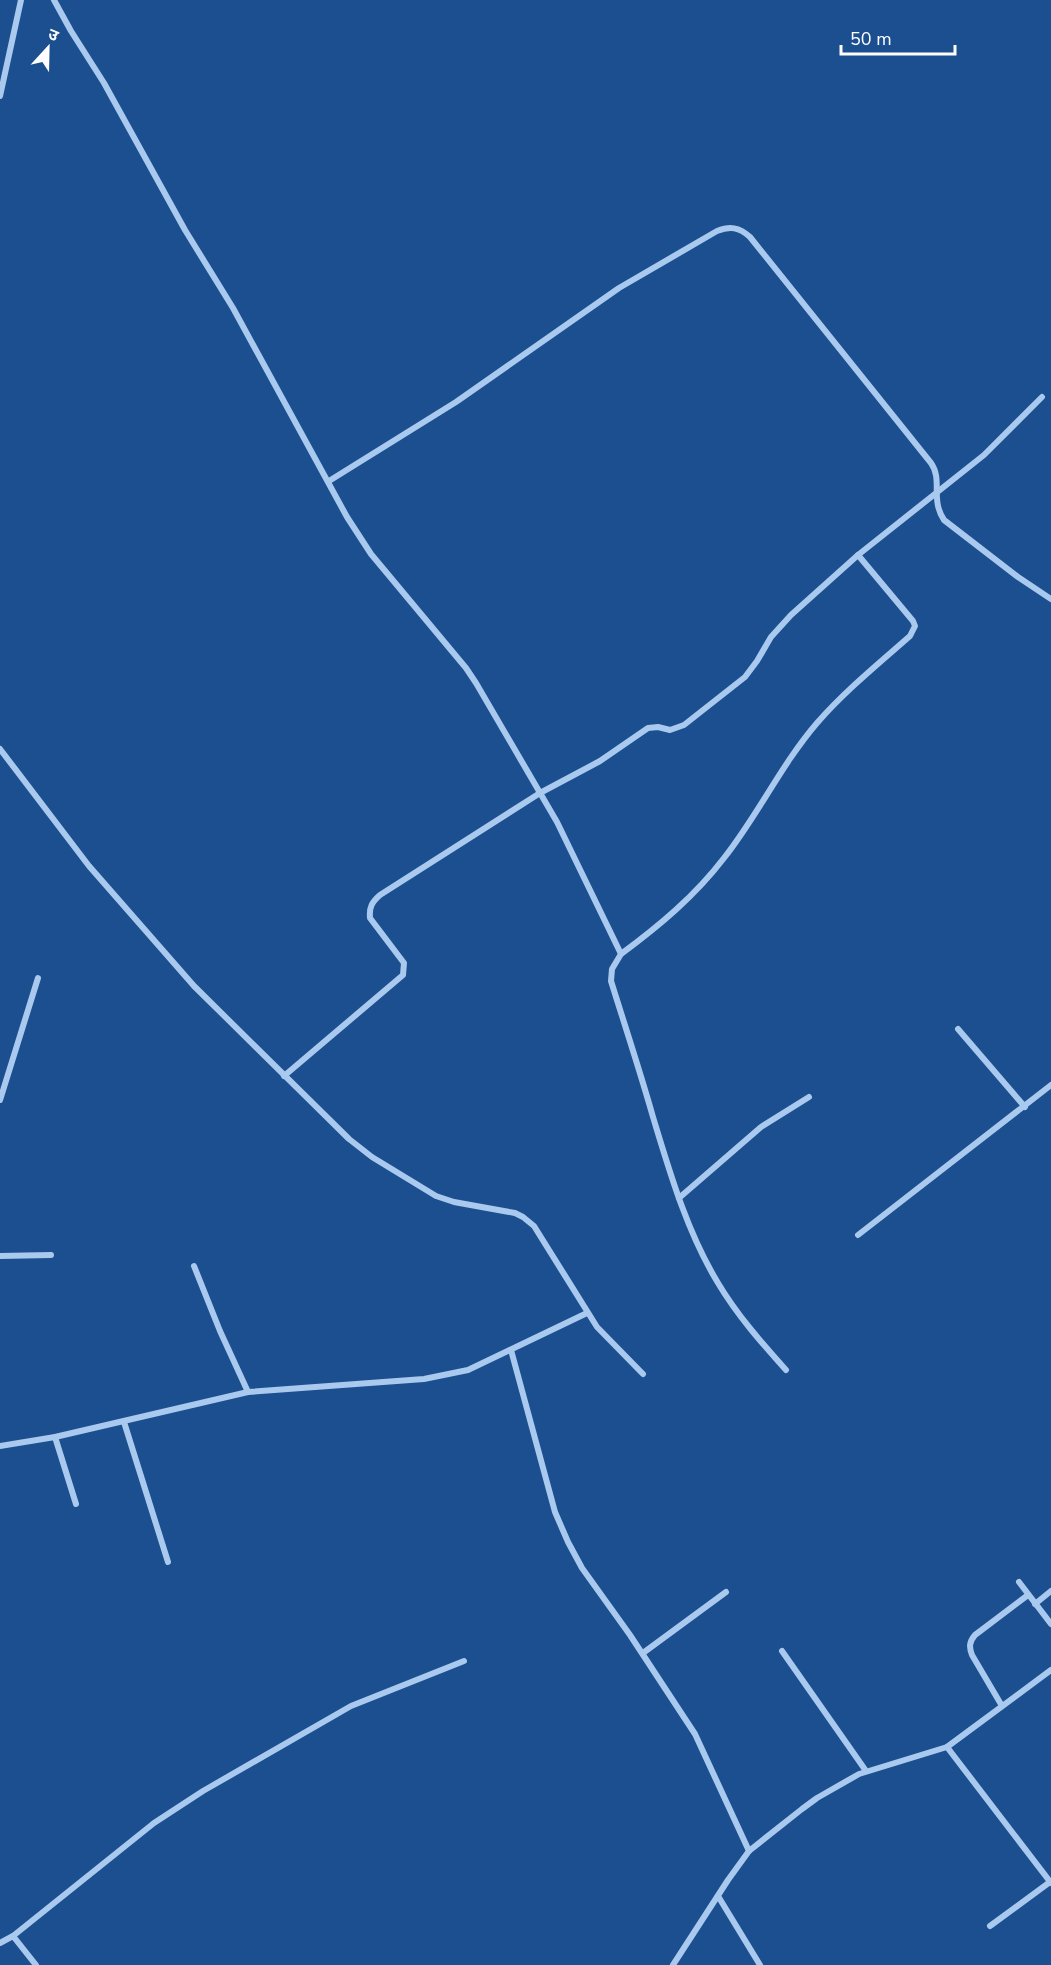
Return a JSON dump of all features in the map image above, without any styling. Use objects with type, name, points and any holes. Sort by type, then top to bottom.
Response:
[{"type":"street","points":[[0,96],[21,0]]},
{"type":"street","points":[[54,0],[104,83],[184,230],[233,308],[347,516],[371,554],[466,668],[557,822],[621,954]]},
{"type":"street","points":[[329,481],[456,402],[620,288],[717,231],[734,227],[750,237],[932,464],[937,476],[935,494],[938,510],[944,520],[1018,577],[1051,599]]},
{"type":"street","points":[[284,1076],[403,975],[404,963],[370,918],[369,910],[372,902],[540,793],[600,761],[648,728],[658,727],[670,730],[684,725],[745,677],[779,627],[858,555],[984,455],[1042,397]]},
{"type":"street","points":[[786,1370],[739,1317],[700,1250],[679,1198],[611,981],[612,969],[621,954],[671,915],[725,857],[794,751],[816,723],[858,680],[910,636],[915,626],[913,621],[858,555]]},
{"type":"street","points":[[0,749],[89,866],[194,986],[284,1076],[349,1139],[419,1186],[454,1202],[515,1213],[529,1221],[587,1313],[605,1337],[643,1374]]},
{"type":"street","points":[[0,1100],[38,978]]},
{"type":"street","points":[[958,1029],[1025,1107]]},
{"type":"street","points":[[858,1235],[1051,1085]]},
{"type":"street","points":[[679,1198],[761,1127],[809,1097]]},
{"type":"street","points":[[0,1256],[51,1256]]},
{"type":"street","points":[[194,1266],[248,1392]]},
{"type":"street","points":[[0,1446],[124,1422],[248,1392],[433,1377],[468,1370],[587,1313]]},
{"type":"street","points":[[511,1350],[555,1512],[568,1542],[582,1568],[643,1653],[695,1734],[749,1851]]},
{"type":"street","points":[[124,1422],[168,1562]]},
{"type":"street","points":[[55,1437],[76,1504]]},
{"type":"street","points":[[1019,1582],[1051,1624]]},
{"type":"street","points":[[1035,1604],[1051,1591]]},
{"type":"street","points":[[643,1653],[726,1592]]},
{"type":"street","points":[[1002,1706],[972,1655],[970,1640],[1029,1595]]},
{"type":"street","points":[[782,1651],[866,1771]]},
{"type":"street","points":[[0,1943],[13,1936],[154,1823],[203,1791],[351,1706],[464,1661]]},
{"type":"street","points":[[673,1965],[749,1851],[817,1798],[859,1773],[947,1747],[1051,1671]]},
{"type":"street","points":[[947,1747],[1051,1882],[990,1926]]},
{"type":"street","points":[[718,1896],[760,1965]]},
{"type":"street","points":[[13,1936],[36,1965]]}]
